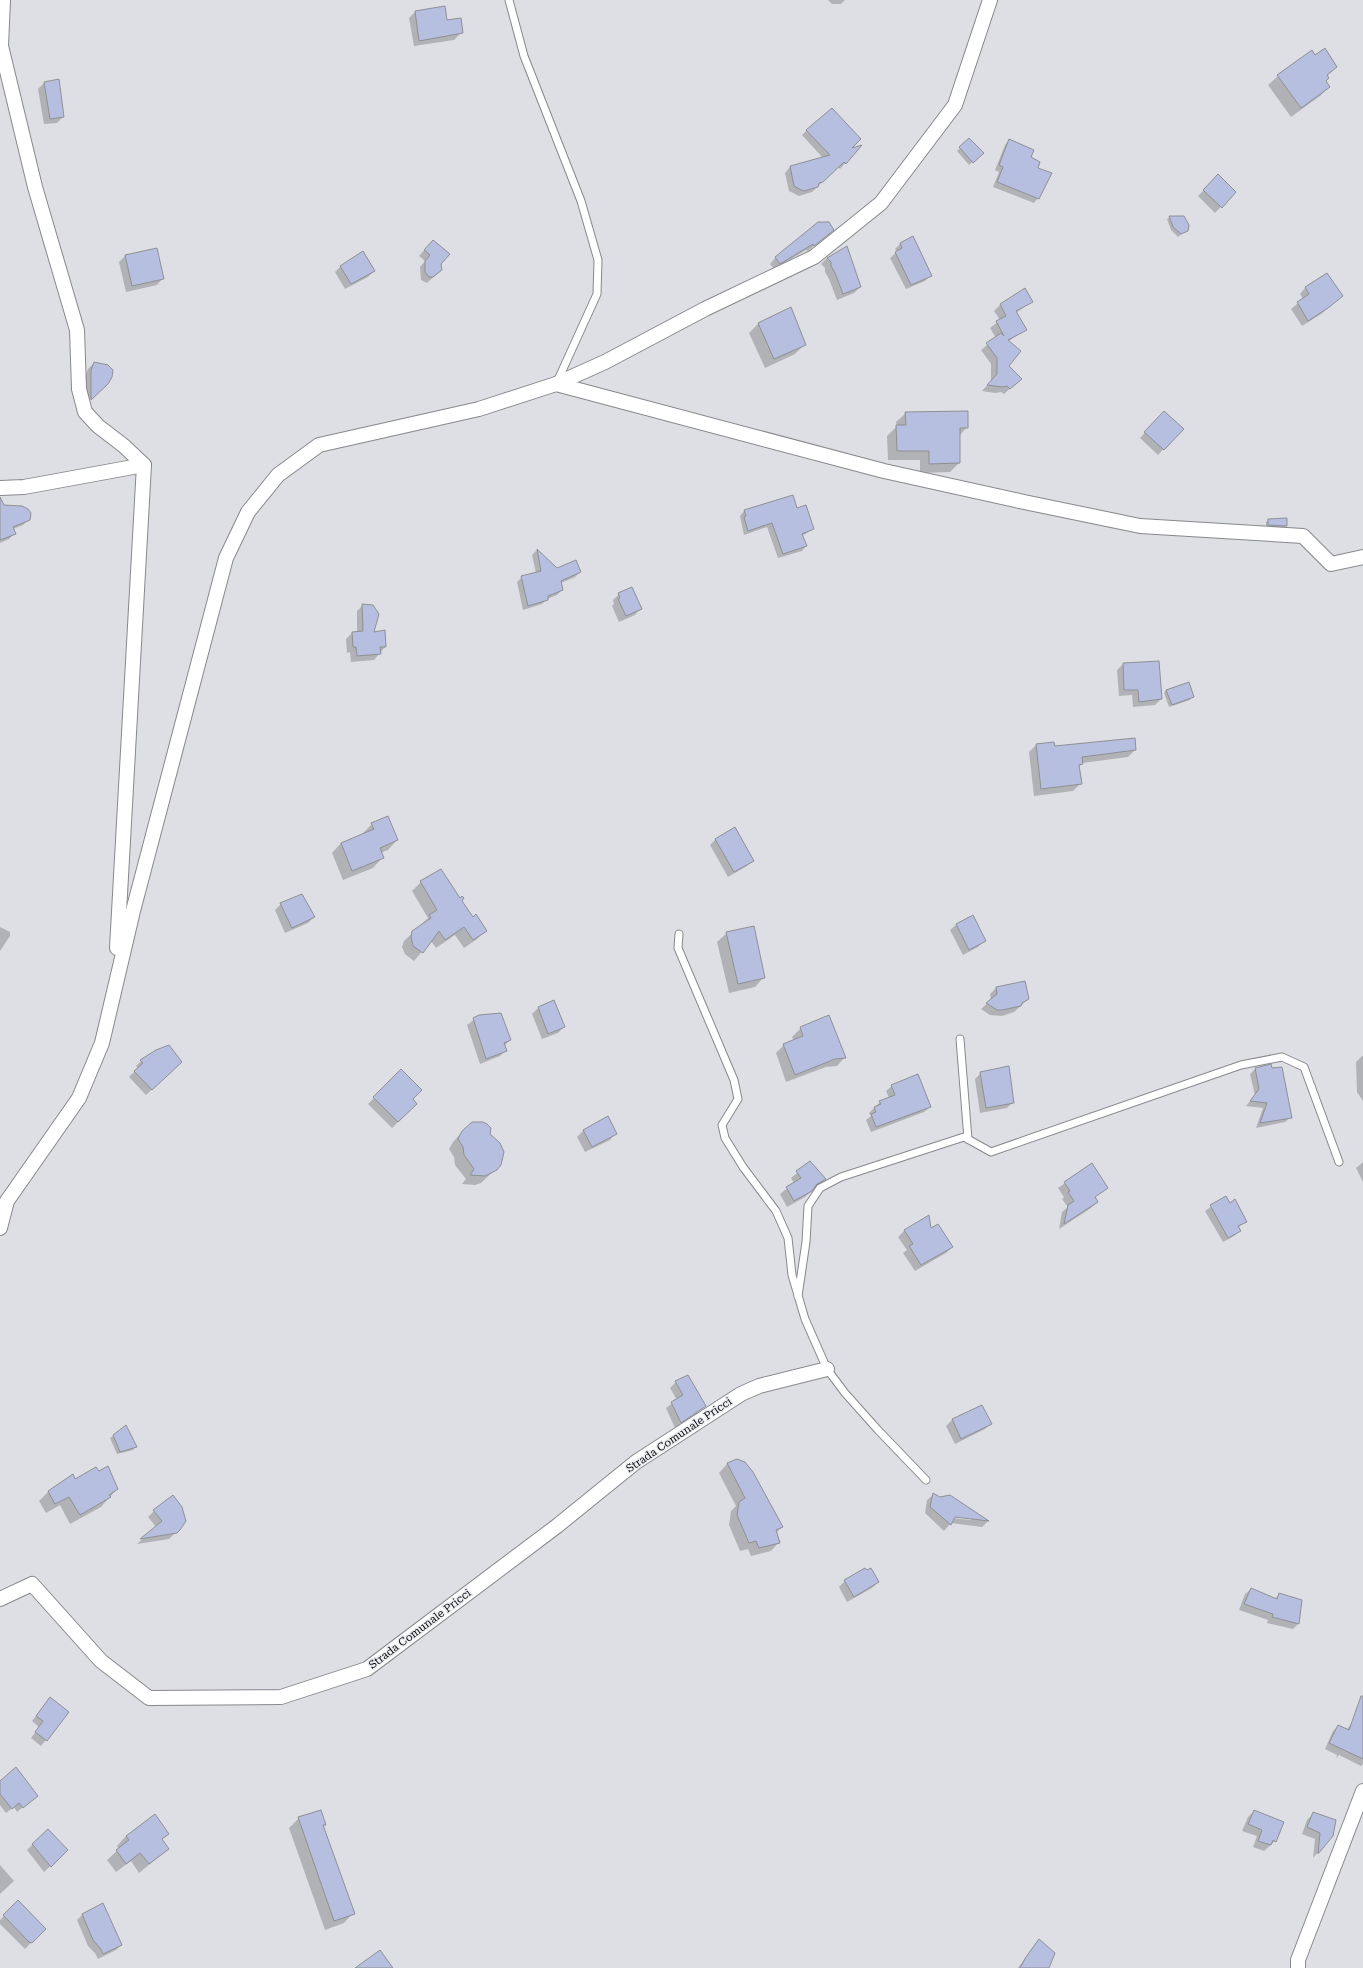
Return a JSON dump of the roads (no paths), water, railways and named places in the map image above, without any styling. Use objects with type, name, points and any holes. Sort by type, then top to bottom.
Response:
[{"type":"street","points":[[3,0],[1,46],[35,187],[77,330],[79,390],[85,412],[98,426],[124,446],[144,465],[115,987]]},
{"type":"street","points":[[0,1228],[8,1201],[79,1098],[102,1043],[133,911],[226,558],[248,512],[278,475],[319,445],[479,409],[556,384],[605,362],[705,309],[814,257],[881,203],[955,105],[990,0]]},
{"type":"street","points":[[556,384],[884,471],[1024,502],[1140,526],[1302,536],[1331,564],[1363,557]]},
{"type":"street","points":[[0,488],[24,487],[144,465]]},
{"type":"street","name":"Strada Comunale Pricci","points":[[0,1599],[32,1584],[101,1661],[149,1698],[282,1697],[367,1669],[557,1526],[636,1462],[742,1394],[759,1386],[827,1369]]},
{"type":"street","points":[[1298,1968],[1298,1960],[1363,1791]]},
{"type":"lane","points":[[509,0],[524,56],[581,201],[598,260],[597,294],[556,384]]},
{"type":"lane","points":[[679,934],[678,948],[734,1080],[738,1099],[722,1125],[725,1138],[743,1167],[776,1211],[788,1238],[792,1275],[798,1296],[805,1319],[827,1369],[845,1393],[926,1480]]},
{"type":"lane","points":[[960,1039],[968,1139]]},
{"type":"lane","points":[[798,1296],[806,1242],[808,1206],[820,1188],[841,1177],[964,1137],[991,1152],[1241,1065],[1282,1057],[1304,1067],[1339,1162]]}]
